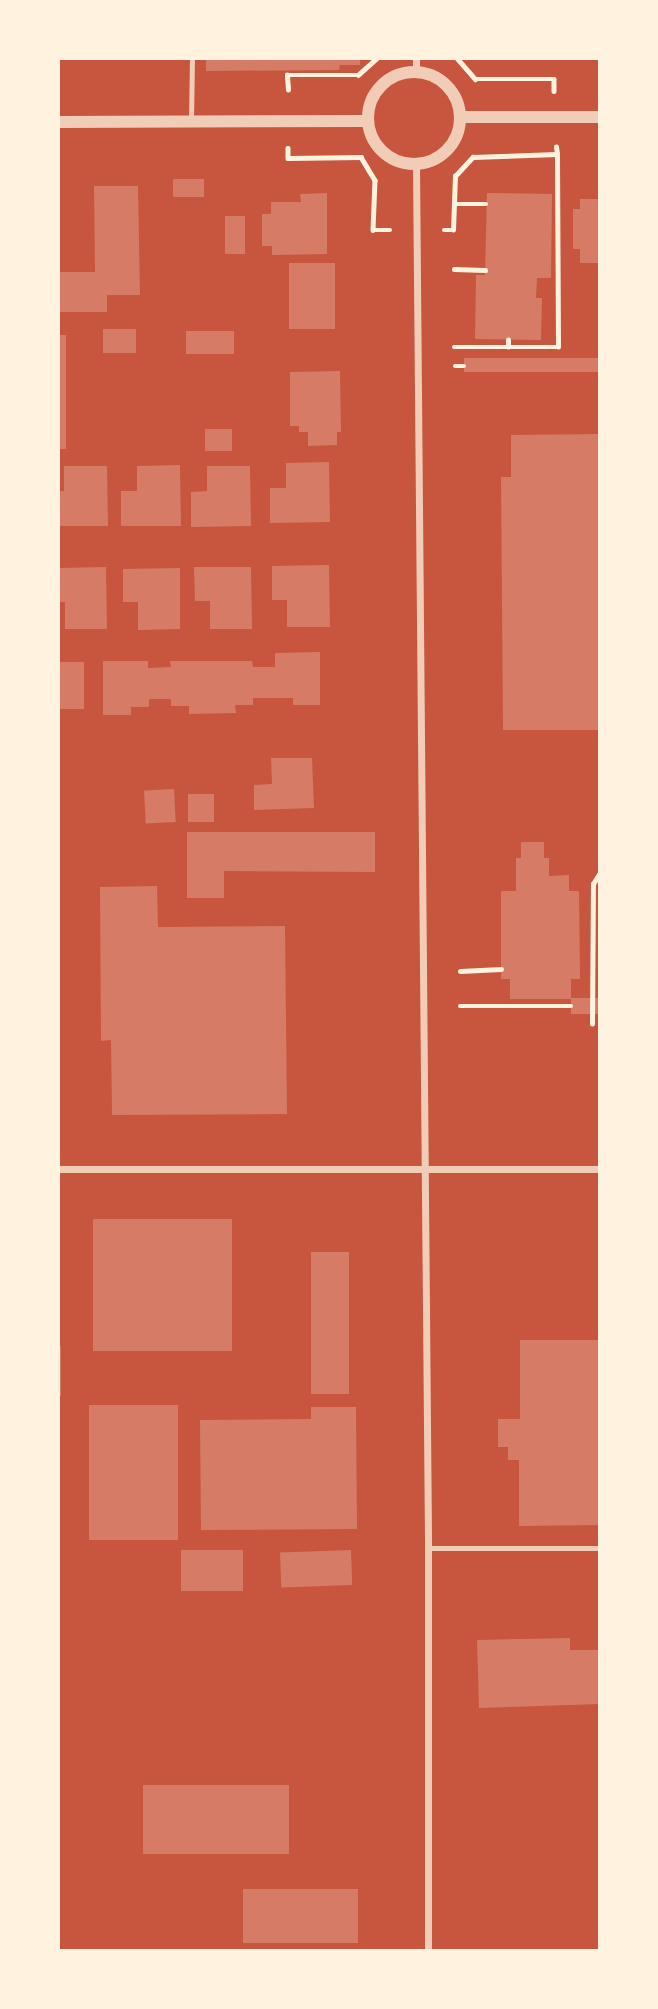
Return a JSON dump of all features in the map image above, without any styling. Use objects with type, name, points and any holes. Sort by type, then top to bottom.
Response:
[{"type":"street","points":[[416,58],[416,72]]},
{"type":"street","points":[[416,72],[431,75],[449,88],[457,102],[460,117],[456,139],[442,156],[416,165],[398,162],[384,154],[374,142],[368,121],[369,105],[380,86],[393,77],[416,72]]},
{"type":"street","points":[[460,117],[600,117]]},
{"type":"street","points":[[58,122],[368,121]]},
{"type":"street","points":[[416,165],[428,1548],[428,1951]]},
{"type":"street","points":[[58,1169],[600,1169]]},
{"type":"lane","points":[[191,121],[192,58]]},
{"type":"lane","points":[[428,1548],[600,1548]]},
{"type":"path","points":[[288,90],[287,75],[358,75],[377,58]]},
{"type":"path","points":[[457,58],[475,79],[554,79],[554,90]]},
{"type":"path","points":[[454,347],[558,347],[556,147]]},
{"type":"path","points":[[288,148],[288,158],[361,157],[375,180],[373,230],[390,230]]},
{"type":"path","points":[[444,230],[453,230],[455,176],[473,157],[557,154]]},
{"type":"path","points":[[454,204],[486,204]]},
{"type":"path","points":[[454,269],[485,270]]},
{"type":"path","points":[[508,340],[508,347]]},
{"type":"path","points":[[455,366],[464,366]]},
{"type":"path","points":[[592,1024],[593,884],[600,873]]},
{"type":"path","points":[[460,971],[501,969]]},
{"type":"path","points":[[460,1006],[571,1006]]},
{"type":"building","points":[[206,58],[360,58],[360,65],[340,65],[339,70],[206,71]]},
{"type":"building","points":[[173,179],[204,179],[204,197],[173,197]]},
{"type":"building","points":[[94,186],[138,186],[140,295],[107,295],[107,312],[58,312],[58,272],[95,272]]},
{"type":"building","points":[[327,193],[327,254],[272,255],[272,246],[262,246],[262,214],[271,214],[271,202],[301,202],[300,194]]},
{"type":"building","points":[[487,193],[552,194],[551,278],[537,278],[536,298],[542,298],[541,340],[475,339],[476,275],[485,275]]},
{"type":"building","points":[[580,199],[600,199],[600,263],[580,263],[580,249],[573,249],[573,209],[580,209]]},
{"type":"building","points":[[225,216],[245,216],[245,254],[225,254]]},
{"type":"building","points":[[289,263],[335,263],[335,329],[289,329]]},
{"type":"building","points":[[103,329],[136,329],[136,353],[103,353]]},
{"type":"building","points":[[186,331],[234,331],[234,354],[186,354]]},
{"type":"building","points":[[58,335],[66,335],[66,449],[58,449]]},
{"type":"building","points":[[464,358],[600,358],[600,372],[464,372]]},
{"type":"building","points":[[340,371],[341,432],[337,432],[337,445],[308,446],[308,432],[299,432],[299,426],[290,426],[290,372]]},
{"type":"building","points":[[205,429],[232,429],[232,451],[205,451]]},
{"type":"building","points":[[600,434],[600,730],[503,730],[501,477],[511,477],[511,435]]},
{"type":"building","points":[[329,462],[330,522],[270,523],[270,488],[286,488],[286,463]]},
{"type":"building","points":[[180,465],[181,526],[121,526],[121,491],[137,491],[137,466]]},
{"type":"building","points":[[64,466],[107,466],[108,526],[58,526],[58,491],[64,491]]},
{"type":"building","points":[[207,466],[250,466],[251,526],[191,527],[191,492],[207,491]]},
{"type":"building","points":[[329,565],[330,627],[287,627],[287,600],[272,600],[272,566]]},
{"type":"building","points":[[106,567],[107,629],[65,629],[65,602],[58,602],[58,568]]},
{"type":"building","points":[[194,567],[251,567],[252,629],[210,629],[210,601],[195,601]]},
{"type":"building","points":[[180,568],[180,629],[138,630],[138,602],[123,602],[123,569]]},
{"type":"building","points":[[320,652],[320,705],[293,705],[293,698],[253,698],[253,705],[235,705],[236,713],[189,714],[189,706],[171,706],[171,699],[149,699],[149,707],[131,707],[131,715],[103,715],[103,661],[148,661],[148,668],[171,667],[170,661],[252,661],[253,667],[275,667],[275,653]]},
{"type":"building","points":[[58,662],[84,662],[84,709],[58,709]]},
{"type":"building","points":[[271,758],[312,758],[314,808],[254,810],[254,785],[272,784]]},
{"type":"building","points":[[174,789],[176,822],[146,824],[144,791]]},
{"type":"building","points":[[188,794],[214,794],[214,822],[188,822]]},
{"type":"building","points":[[187,832],[375,832],[375,872],[224,871],[224,898],[187,898]]},
{"type":"building","points":[[521,842],[544,842],[544,858],[549,858],[549,876],[569,875],[569,891],[579,891],[580,979],[571,979],[571,999],[510,999],[510,979],[501,979],[501,891],[516,891],[516,858],[521,858]]},
{"type":"building","points":[[157,886],[158,927],[285,926],[287,1114],[112,1115],[111,1040],[101,1041],[100,887]]},
{"type":"building","points":[[571,998],[600,998],[600,1014],[571,1014]]},
{"type":"building","points":[[93,1219],[232,1219],[232,1351],[93,1351]]},
{"type":"building","points":[[311,1252],[349,1252],[349,1394],[311,1394]]},
{"type":"building","points":[[520,1340],[600,1340],[600,1525],[519,1526],[519,1460],[508,1460],[508,1447],[498,1447],[498,1419],[520,1419]]},
{"type":"building","points":[[58,1346],[61,1346],[61,1396],[58,1396]]},
{"type":"building","points":[[89,1405],[178,1405],[178,1540],[89,1540]]},
{"type":"building","points":[[311,1407],[356,1407],[357,1529],[201,1530],[200,1420],[311,1419]]},
{"type":"building","points":[[181,1550],[243,1550],[243,1591],[181,1591]]},
{"type":"building","points":[[351,1550],[352,1585],[281,1587],[280,1552]]},
{"type":"building","points":[[570,1638],[570,1650],[600,1650],[600,1704],[479,1708],[477,1640]]},
{"type":"building","points":[[143,1785],[289,1785],[289,1854],[143,1854]]},
{"type":"building","points":[[243,1889],[358,1889],[358,1943],[243,1943]]}]
